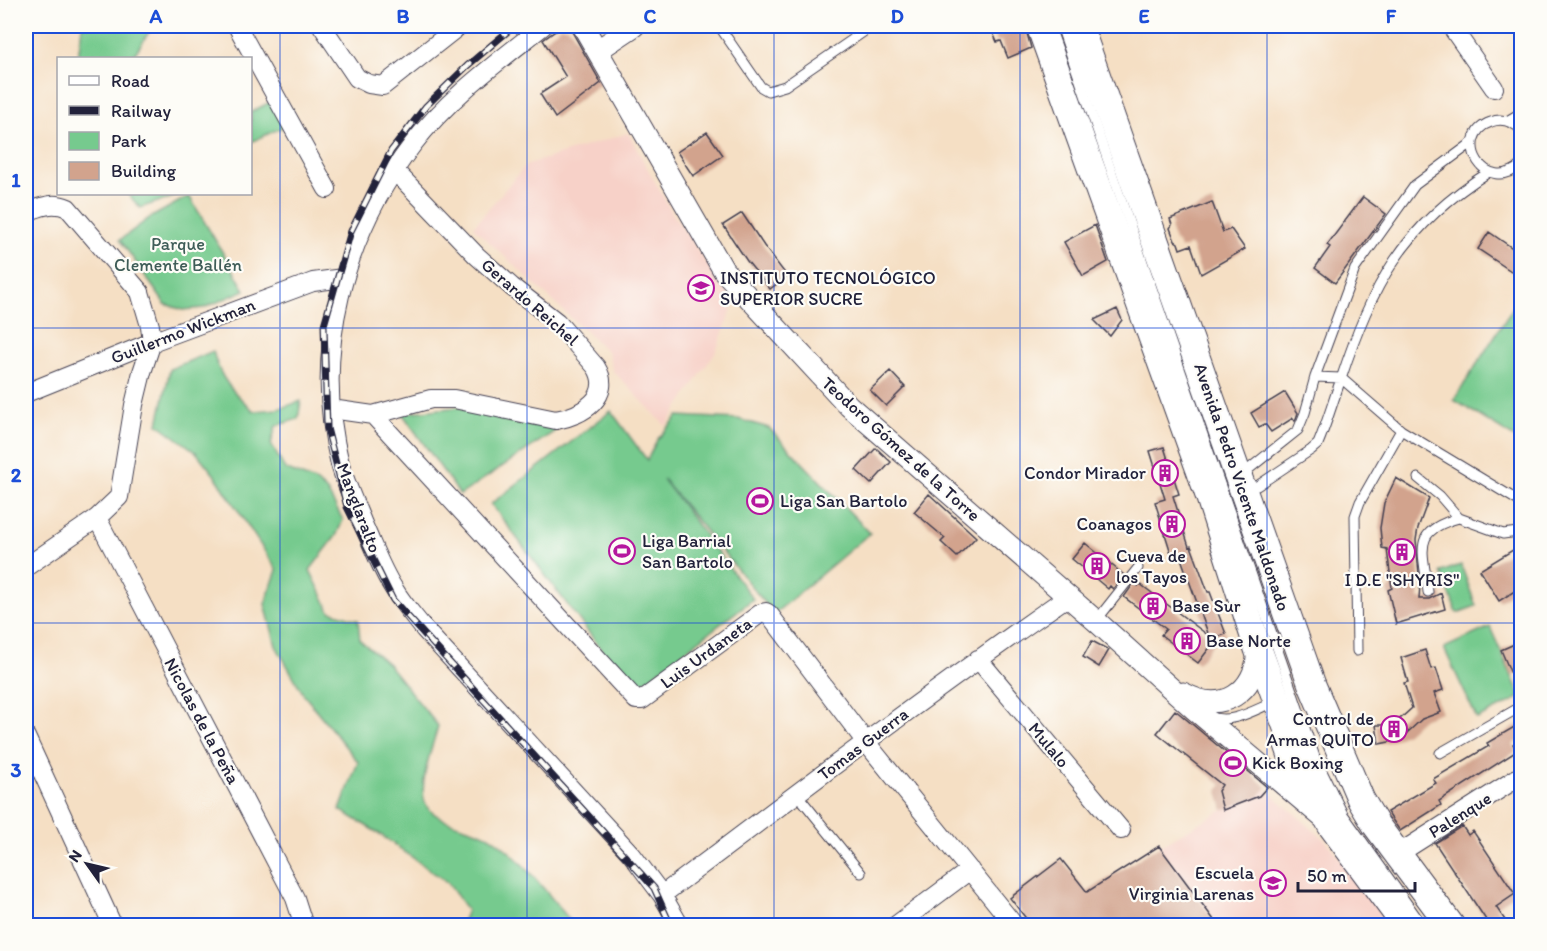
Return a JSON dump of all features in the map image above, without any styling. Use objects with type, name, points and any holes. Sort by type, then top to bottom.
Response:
[{"type":"main road","name":"Avenida Pedro Vicente Maldonado","points":[[1040,26],[1227,492],[1361,800],[1400,867],[1451,926]]},
{"type":"main road","name":"Avenida Pedro Vicente Maldonado","points":[[1079,26],[1227,492],[1258,657],[1290,736],[1344,821],[1346,846],[1406,926]]},
{"type":"street","points":[[237,26],[327,189]]},
{"type":"street","points":[[322,26],[357,78],[369,84],[383,86],[459,26]]},
{"type":"street","name":"Manglaralto","points":[[543,26],[442,111],[394,170],[361,231],[343,278],[333,328],[329,367],[336,447],[346,483],[375,552],[395,591],[424,628],[632,855],[662,895],[680,926]]},
{"type":"street","name":"Teodoro Gómez de la Torre","points":[[583,26],[724,271],[849,406],[1194,709],[1300,798],[1344,821]]},
{"type":"street","points":[[598,50],[634,26]]},
{"type":"street","points":[[1451,26],[1494,88]]},
{"type":"street","name":"Gerardo Reichel","points":[[331,409],[373,415],[430,399],[444,398],[556,420],[573,416],[581,411],[597,398],[603,386],[601,374],[596,367],[557,322],[477,256],[394,170]]},
{"type":"street","points":[[26,209],[47,204],[59,204],[68,208],[140,292],[152,342],[134,405],[119,497],[97,518],[26,567]]},
{"type":"street","name":"Guillermo Wickman","points":[[26,393],[152,342],[313,282],[343,278]]},
{"type":"street","name":"Luis Urdaneta","points":[[373,415],[636,700],[642,700],[761,613],[766,612],[865,741],[1015,926]]},
{"type":"street","name":"Nicolas de la Peña","points":[[97,518],[295,898],[304,926]]},
{"type":"street","name":"Tomas Guerra","points":[[662,895],[865,741],[1067,597]]},
{"type":"street","points":[[1258,657],[1267,705],[1300,798]]},
{"type":"street","name":"Teodoro Gómez de la Torre","points":[[1166,683],[1200,701],[1215,703],[1230,699],[1243,691],[1252,679],[1258,657]]},
{"type":"street","name":"Mulalo","points":[[978,659],[1121,830]]},
{"type":"street","points":[[26,737],[113,926]]},
{"type":"street","name":"Palenque","points":[[1400,867],[1521,775]]},
{"type":"street","points":[[900,924],[970,870]]},
{"type":"street","points":[[662,895],[660,907],[666,926]]},
{"type":"lane","points":[[719,26],[761,87],[768,91],[785,86],[872,26]]},
{"type":"lane","points":[[1061,26],[1227,492],[1307,700]]},
{"type":"lane","points":[[1071,26],[1315,757],[1343,814],[1423,926]]},
{"type":"lane","points":[[1227,492],[1249,469],[1298,430],[1355,269],[1415,185],[1473,142],[1482,127],[1490,122],[1507,120],[1521,112]]},
{"type":"lane","points":[[1507,120],[1521,130]]},
{"type":"lane","points":[[1473,142],[1476,160],[1489,172],[1507,174],[1521,164]]},
{"type":"lane","points":[[1227,492],[1257,486],[1318,444],[1362,321],[1383,274],[1429,217],[1461,189],[1489,172]]},
{"type":"lane","points":[[1315,377],[1341,378],[1401,430],[1521,503]]},
{"type":"lane","points":[[1357,651],[1355,516],[1360,502],[1401,430]]},
{"type":"lane","points":[[1418,478],[1440,496],[1459,518],[1503,534],[1518,532],[1521,529]]},
{"type":"lane","points":[[1428,592],[1423,541],[1431,529],[1443,522],[1459,518]]},
{"type":"lane","points":[[1096,621],[1138,568]]},
{"type":"lane","points":[[1290,684],[1300,680]]},
{"type":"lane","points":[[1194,709],[1220,720],[1239,716],[1267,705]]},
{"type":"lane","points":[[1440,753],[1521,706]]},
{"type":"lane","points":[[797,794],[861,873]]},
{"type":"lane","points":[[1344,821],[1400,867]]},
{"type":"shaded area","points":[[628,133],[672,213],[734,303],[716,351],[666,426],[613,371],[608,352],[473,227],[526,165]]},
{"type":"shaded area","name":"Escuela Virginia Larenas","points":[[1266,789],[1326,841],[1392,925],[1219,925],[1159,846],[1223,810],[1258,796]]},
{"type":"green space","points":[[82,26],[153,26],[133,57],[78,57]]},
{"type":"green space","points":[[272,101],[287,125],[252,142],[252,111]]},
{"type":"green space","points":[[129,195],[176,195],[173,197],[140,208]]},
{"type":"green space","name":"Parque Clemente Ballén","points":[[189,196],[245,290],[204,308],[183,310],[165,304],[120,240],[148,219]]},
{"type":"green space","points":[[1521,295],[1521,442],[1454,400]]},
{"type":"green space","points":[[213,351],[219,370],[228,385],[254,411],[278,409],[301,401],[298,419],[276,426],[271,444],[285,469],[317,482],[327,491],[343,520],[336,536],[310,570],[330,611],[358,620],[360,640],[388,664],[438,726],[423,785],[425,802],[429,809],[445,820],[485,834],[504,847],[536,879],[574,925],[461,925],[467,910],[448,883],[378,833],[340,810],[358,762],[304,695],[276,646],[265,604],[277,570],[216,477],[196,452],[158,424],[170,369]]},
{"type":"green space","points":[[459,407],[558,429],[460,495],[402,413]]},
{"type":"green space","name":"Liga Barrial San Bartolo","points":[[611,411],[647,460],[657,440],[678,416],[738,419],[769,428],[870,533],[774,614],[663,479],[753,599],[633,691],[491,504]]},
{"type":"green space","points":[[1461,565],[1476,606],[1457,613],[1441,572]]},
{"type":"green space","points":[[1490,627],[1521,697],[1477,719],[1444,648]]},
{"type":"building","points":[[990,26],[1025,26],[1031,48],[1008,58],[1001,41],[997,42]]},
{"type":"building","points":[[561,27],[571,30],[601,83],[555,118],[540,94],[566,77],[543,40]]},
{"type":"building","points":[[707,132],[723,155],[693,176],[677,152]]},
{"type":"building","points":[[1363,197],[1386,214],[1335,283],[1315,268],[1330,247],[1327,245]]},
{"type":"building","points":[[1212,202],[1223,232],[1231,229],[1245,249],[1201,274],[1191,245],[1180,249],[1175,241],[1170,228],[1172,225],[1170,219]]},
{"type":"building","points":[[742,213],[787,276],[770,289],[747,261],[723,225]]},
{"type":"building","points":[[1095,225],[1108,262],[1083,276],[1064,242]]},
{"type":"building","points":[[1489,232],[1521,254],[1521,268],[1517,275],[1478,249]]},
{"type":"building","points":[[1117,309],[1122,320],[1110,336],[1094,320]]},
{"type":"building","points":[[890,371],[905,387],[886,406],[870,390]]},
{"type":"building","points":[[1285,392],[1298,413],[1295,421],[1293,418],[1271,432],[1265,424],[1259,427],[1251,413]]},
{"type":"building","points":[[1164,447],[1179,494],[1173,496],[1189,547],[1191,546],[1226,634],[1218,637],[1198,663],[1161,635],[1166,629],[1124,597],[1134,583],[1138,586],[1140,584],[1209,636],[1178,550],[1171,553],[1155,502],[1165,499],[1150,451]]},
{"type":"building","points":[[876,448],[891,462],[871,484],[856,470]]},
{"type":"building","name":"I D.E \"SHYRIS\"","points":[[1396,478],[1429,498],[1416,540],[1419,599],[1429,599],[1441,593],[1445,609],[1396,624],[1388,590],[1392,588],[1387,549],[1382,548],[1380,528],[1384,503]]},
{"type":"building","points":[[929,494],[976,537],[957,557],[941,542],[945,538],[914,512]]},
{"type":"building","name":"Cueva de los Tayos","points":[[1085,543],[1124,575],[1113,589],[1110,586],[1108,589],[1072,559]]},
{"type":"building","points":[[1521,545],[1521,587],[1499,601],[1480,570]]},
{"type":"building","points":[[1092,641],[1109,650],[1099,667],[1083,657]]},
{"type":"building","points":[[1521,641],[1521,672],[1512,676],[1501,650]]},
{"type":"building","points":[[1425,650],[1431,669],[1436,668],[1443,690],[1434,693],[1441,712],[1422,719],[1407,733],[1379,744],[1376,725],[1386,725],[1401,718],[1412,708],[1404,683],[1408,682],[1401,658]]},
{"type":"building","points":[[1175,710],[1267,787],[1259,796],[1223,810],[1218,791],[1222,785],[1157,733]]},
{"type":"building","points":[[1521,723],[1521,740],[1513,744],[1517,751],[1439,801],[1441,805],[1400,831],[1387,812],[1436,783],[1433,779],[1489,746],[1487,743]]},
{"type":"building","points":[[1462,826],[1468,835],[1473,831],[1515,894],[1496,907],[1509,926],[1490,926],[1435,843]]},
{"type":"building","points":[[1159,846],[1214,920],[1208,926],[1032,926],[1010,898],[1061,859],[1087,892]]},
{"type":"railway","points":[[514,26],[467,66],[426,106],[391,151],[351,231],[324,325],[327,428],[347,507],[393,600],[654,888],[671,926]]},
{"type":"place","name":"INSTITUTO TECNOLÓGICO SUPERIOR SUCRE","points":[[701,288]]},
{"type":"place","name":"Condor Mirador","points":[[1165,473]]},
{"type":"place","name":"Liga San Bartolo","points":[[760,501]]},
{"type":"place","name":"Coanagos","points":[[1172,524]]},
{"type":"place","name":"Liga Barrial San Bartolo","points":[[622,551]]},
{"type":"place","name":"I D.E \"SHYRIS\"","points":[[1402,552]]},
{"type":"place","name":"Cueva de los Tayos","points":[[1097,566]]},
{"type":"place","name":"Base Sur","points":[[1153,606]]},
{"type":"place","name":"Base Norte","points":[[1187,641]]},
{"type":"place","name":"Control de Armas QUITO","points":[[1394,729]]},
{"type":"place","name":"Kick Boxing","points":[[1233,763]]},
{"type":"place","name":"Escuela Virginia Larenas","points":[[1273,883]]}]
